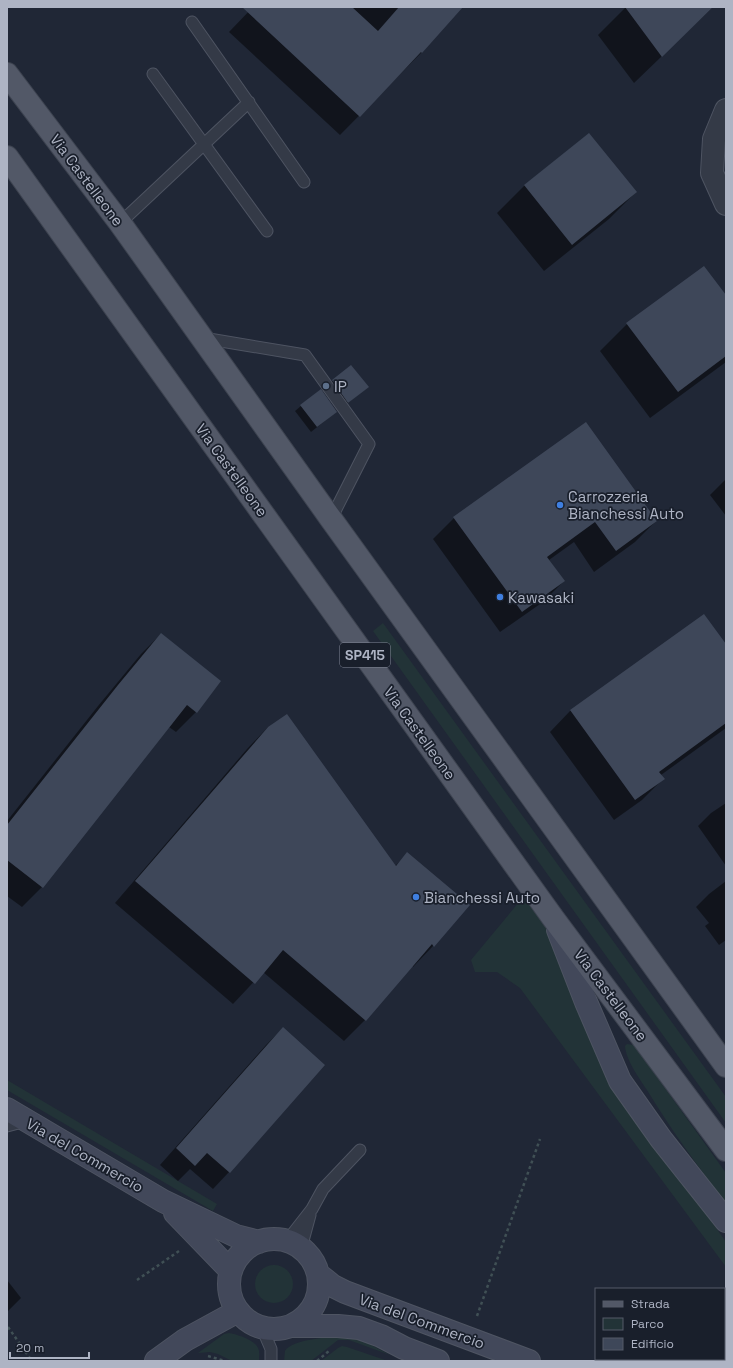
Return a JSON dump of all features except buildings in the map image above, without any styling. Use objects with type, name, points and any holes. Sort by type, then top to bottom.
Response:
[{"type":"main road","name":"Via Castelleone","points":[[7,74],[120,223],[331,519],[726,1066]]},
{"type":"main road","name":"Via Castelleone","points":[[7,157],[553,918],[726,1150]]},
{"type":"street","points":[[726,110],[714,139],[712,173],[726,204]]},
{"type":"street","points":[[553,918],[586,1002],[620,1081],[661,1139],[726,1221]]},
{"type":"street","name":"Via del Commercio","points":[[7,1109],[17,1123],[163,1201],[236,1236],[259,1242]]},
{"type":"street","name":"Via del Commercio","points":[[163,1201],[231,1271]]},
{"type":"street","points":[[292,1326],[305,1317],[315,1305],[319,1290],[318,1274],[312,1260],[294,1245],[273,1239],[259,1242],[247,1248],[237,1258],[231,1271],[229,1285],[234,1305],[248,1321],[262,1328],[277,1330],[292,1326],[338,1326],[359,1328],[438,1361]]},
{"type":"street","name":"Via del Commercio","points":[[318,1274],[333,1286],[345,1292],[529,1361]]},
{"type":"street","points":[[156,1361],[234,1305]]},
{"type":"lane","points":[[192,22],[304,182]]},
{"type":"lane","points":[[153,74],[267,231]]},
{"type":"lane","points":[[120,223],[249,102]]},
{"type":"lane","points":[[202,338],[305,355],[369,444],[331,519]]},
{"type":"lane","points":[[294,1245],[323,1189],[360,1150]]},
{"type":"lane","points":[[294,1245],[312,1209]]},
{"type":"lane","points":[[262,1328],[271,1349],[271,1361]]},
{"type":"path","points":[[469,1339],[540,1139]]},
{"type":"path","points":[[137,1280],[189,1244],[197,1235]]},
{"type":"path","points":[[8,1327],[32,1361]]},
{"type":"path","points":[[204,1356],[225,1361]]},
{"type":"green space","points":[[383,623],[726,1097],[726,1123],[373,631]]},
{"type":"green space","points":[[524,896],[549,931],[613,1081],[726,1242],[726,1267],[520,988],[497,972],[475,972],[471,960]]},
{"type":"green space","points":[[627,1044],[634,1045],[726,1173],[726,1204],[675,1134],[630,1063],[625,1046]]},
{"type":"green space","points":[[7,1080],[217,1204],[213,1211],[7,1090]]},
{"type":"green space","points":[[270,1265],[278,1265],[288,1270],[292,1277],[292,1291],[288,1298],[278,1303],[270,1303],[260,1298],[258,1295],[255,1288],[255,1280],[260,1270],[263,1268]]},
{"type":"green space","points":[[726,1327],[726,1361],[699,1361],[725,1360]]},
{"type":"green space","points":[[229,1333],[253,1342],[259,1351],[259,1361],[232,1361],[210,1352],[198,1353],[224,1334]]},
{"type":"green space","points":[[343,1336],[362,1340],[390,1355],[349,1340],[338,1340],[311,1361],[284,1361],[285,1351],[295,1344],[312,1339]]},
{"type":"green space","points":[[342,1346],[347,1347],[388,1361],[321,1361]]},
{"type":"place","name":"IP","points":[[326,386]]},
{"type":"place","name":"Carrozzeria Bianchessi Auto","points":[[560,505]]},
{"type":"place","name":"Kawasaki","points":[[500,597]]},
{"type":"place","name":"Bianchessi Auto","points":[[416,897]]}]
